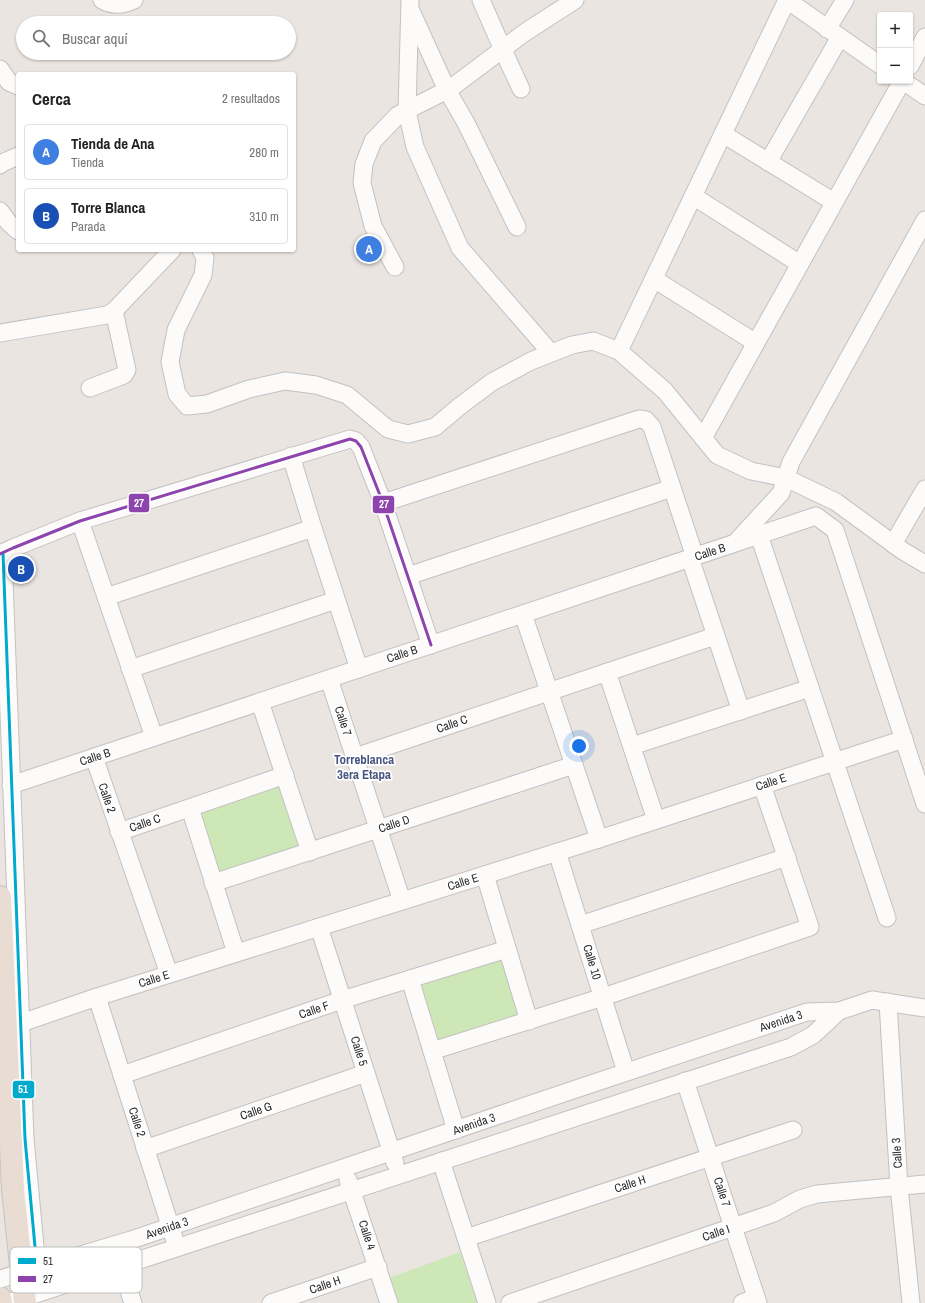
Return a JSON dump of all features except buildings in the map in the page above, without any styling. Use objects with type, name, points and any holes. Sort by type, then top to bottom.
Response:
[{"type":"highway","points":[[0,897],[12,1190],[25,1247]]},
{"type":"highway","points":[[0,1298],[1,1303]]},
{"type":"street","points":[[102,0],[116,5],[134,0]]},
{"type":"street","points":[[481,0],[502,50],[522,89]]},
{"type":"street","points":[[395,267],[373,226],[362,183],[364,164],[373,140],[398,115],[447,90],[524,33],[576,0]]},
{"type":"street","points":[[619,352],[787,0],[877,63]]},
{"type":"street","points":[[768,162],[834,33],[845,0]]},
{"type":"street","points":[[410,4],[447,90],[466,123],[517,227]]},
{"type":"street","points":[[410,4],[406,111],[414,147],[460,248],[551,353]]},
{"type":"street","points":[[913,60],[925,37]]},
{"type":"street","points":[[0,69],[9,82],[16,85]]},
{"type":"street","points":[[703,438],[900,84]]},
{"type":"street","points":[[907,84],[925,96]]},
{"type":"street","points":[[723,134],[834,202]]},
{"type":"street","points":[[0,165],[16,157]]},
{"type":"street","points":[[693,196],[800,264]]},
{"type":"street","points":[[0,211],[16,229]]},
{"type":"street","points":[[736,543],[781,492],[791,462],[925,220]]},
{"type":"street","points":[[0,333],[107,315],[114,311],[170,252]]},
{"type":"street","points":[[202,252],[205,258],[203,275],[176,330],[170,362],[177,394],[187,406],[207,404],[249,389],[285,382],[316,385],[347,395],[388,428],[408,434],[436,427],[460,406],[492,382],[531,361],[572,344],[593,341],[619,352],[665,391],[717,456],[751,471],[786,478],[836,502],[893,544],[925,564]]},
{"type":"street","points":[[654,280],[756,343]]},
{"type":"street","points":[[90,388],[124,374],[126,370],[114,311]]},
{"type":"street","points":[[383,503],[639,419],[646,420],[652,427],[672,488],[715,636],[741,711]]},
{"type":"street","points":[[29,1247],[2,554],[13,548],[80,521],[350,439],[361,447],[383,503],[431,645]]},
{"type":"street","points":[[291,456],[312,528],[359,669]]},
{"type":"street","points":[[408,576],[672,488]]},
{"type":"street","points":[[893,544],[925,489]]},
{"type":"street","name":"Calle B","points":[[12,784],[816,516],[835,530],[904,739]]},
{"type":"street","points":[[80,521],[154,737]]},
{"type":"street","points":[[106,597],[312,528]]},
{"type":"street","points":[[759,535],[887,918]]},
{"type":"street","points":[[130,668],[336,600]]},
{"type":"street","points":[[523,614],[599,839]]},
{"type":"street","name":"Calle C","points":[[355,757],[715,636]]},
{"type":"street","points":[[607,672],[656,820]]},
{"type":"street","name":"Calle 7","points":[[329,679],[402,901]]},
{"type":"street","points":[[632,746],[810,688]]},
{"type":"street","points":[[260,702],[310,852]]},
{"type":"street","points":[[904,739],[925,804]]},
{"type":"street","name":"Calle E","points":[[21,1022],[599,839],[904,739]]},
{"type":"street","name":"Calle 2","points":[[94,757],[169,974]]},
{"type":"street","name":"Calle D","points":[[214,883],[574,765]]},
{"type":"street","name":"Calle C","points":[[119,832],[285,775]]},
{"type":"street","points":[[432,1051],[603,997],[810,927],[762,785]]},
{"type":"street","points":[[190,808],[236,953]]},
{"type":"street","name":"Calle 10","points":[[557,852],[626,1072]]},
{"type":"street","points":[[580,925],[787,857]]},
{"type":"street","points":[[485,875],[529,1021]]},
{"type":"street","name":"Calle 5","points":[[319,927],[399,1175]]},
{"type":"street","name":"Calle F","points":[[122,1075],[342,1000],[507,949]]},
{"type":"street","points":[[410,979],[456,1130]]},
{"type":"street","name":"Calle 2","points":[[97,997],[177,1248]]},
{"type":"street","points":[[839,1011],[872,1000],[925,1008]]},
{"type":"street","name":"Calle 3","points":[[888,1002],[899,1187],[911,1303]]},
{"type":"street","name":"Avenida 3","points":[[107,1247],[807,1012],[839,1011]]},
{"type":"street","name":"Avenida 3","points":[[142,1259],[791,1046],[813,1035],[839,1011]]},
{"type":"street","name":"Calle G","points":[[146,1149],[366,1073]]},
{"type":"street","name":"Calle 7","points":[[685,1082],[733,1227],[752,1301]]},
{"type":"street","name":"Calle H","points":[[466,1238],[793,1130]]},
{"type":"street","points":[[441,1161],[488,1303]]},
{"type":"street","name":"Calle 4","points":[[344,1168],[390,1303]]},
{"type":"street","name":"Calle I","points":[[510,1303],[774,1213],[800,1198],[817,1194],[925,1184]]},
{"type":"street","name":"Calle H","points":[[272,1303],[378,1267]]},
{"type":"street","name":"Avenida 3","points":[[0,1279],[10,1276]]},
{"type":"street","name":"Avenida 3","points":[[19,1301],[42,1293]]},
{"type":"street","points":[[129,1293],[132,1303]]},
{"type":"green space","points":[[279,786],[299,847],[218,875],[198,814]]},
{"type":"green space","points":[[501,959],[519,1014],[439,1041],[421,985]]},
{"type":"green space","points":[[460,1252],[477,1303],[397,1303],[389,1278]]},
{"type":"transit line","name":"27","points":[[0,554],[80,521],[350,439],[356,441],[361,447],[383,503],[431,645]]},
{"type":"transit line","name":"51","points":[[3,553],[25,1139],[35,1247]]},
{"type":"place","name":"Tienda de Ana","points":[[369,249]]},
{"type":"place","name":"Torre Blanca","points":[[21,569]]},
{"type":"district","name":"Torreblanca 3era Etapa","points":[[364,766]]}]
